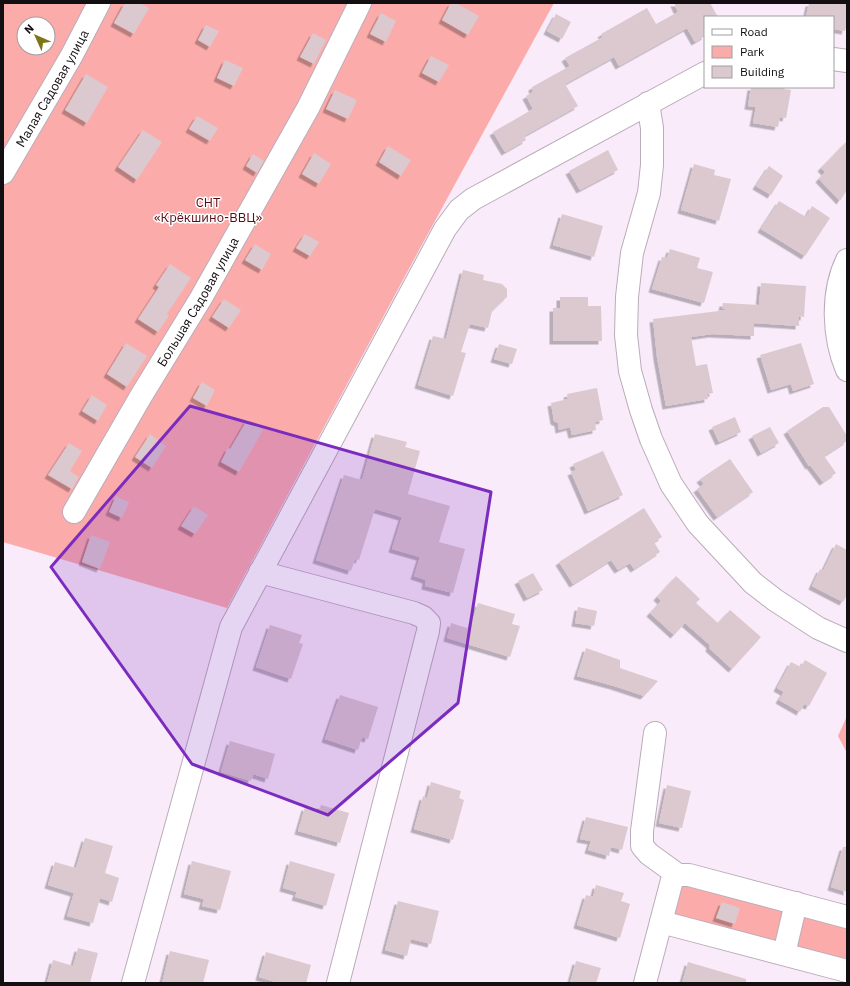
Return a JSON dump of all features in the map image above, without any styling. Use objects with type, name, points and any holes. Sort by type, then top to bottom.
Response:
[{"type":"street","name":"Малая Садовая улица","points":[[3,173],[72,55],[99,3]]},
{"type":"street","name":"Большая Садовая улица","points":[[74,512],[141,396],[201,298],[308,108],[360,3]]},
{"type":"street","points":[[834,59],[847,61]]},
{"type":"street","points":[[133,983],[231,627],[445,229],[459,210],[473,199],[704,74]]},
{"type":"street","points":[[648,103],[652,128],[652,165],[649,193],[632,253],[627,297],[626,335],[630,372],[651,439],[671,484],[698,524],[753,583],[775,600],[818,628],[847,641]]},
{"type":"street","points":[[847,260],[838,287],[836,312],[837,336],[847,370]]},
{"type":"street","points":[[260,572],[414,613],[423,617],[429,624],[338,983]]},
{"type":"street","points":[[655,733],[642,831],[642,846],[649,854],[678,875],[689,876],[847,917]]},
{"type":"street","points":[[645,983],[672,880],[678,875]]},
{"type":"street","points":[[784,954],[796,903]]},
{"type":"street","points":[[661,922],[847,971]]},
{"type":"highlighted area","points":[[190,406],[491,492],[458,703],[328,815],[192,764],[51,567]]},
{"type":"green space","name":"СНТ «Крёкшино-ВВЦ»","points":[[3,3],[554,3],[418,252],[227,608],[3,542]]},
{"type":"green space","points":[[847,716],[847,753],[838,736]]},
{"type":"green space","points":[[680,881],[792,910],[783,945],[672,915]]},
{"type":"green space","points":[[798,912],[847,925],[847,963],[789,947]]},
{"type":"building","points":[[125,3],[140,3],[149,8],[134,34],[114,23]]},
{"type":"building","points":[[451,3],[456,3],[479,16],[468,35],[442,20]]},
{"type":"building","points":[[674,3],[710,3],[717,16],[704,16],[704,37],[695,42],[687,28],[619,66],[614,57],[565,84],[578,106],[524,136],[526,140],[505,152],[493,132],[533,109],[526,96],[533,92],[532,87],[570,66],[565,58],[603,37],[601,34],[647,8],[656,24],[678,12]]},
{"type":"building","points":[[809,3],[847,3],[847,23],[845,31],[834,29],[834,16],[806,16]]},
{"type":"building","points":[[381,13],[396,21],[386,42],[370,34]]},
{"type":"building","points":[[556,14],[571,22],[562,39],[547,31]]},
{"type":"building","points":[[206,25],[219,31],[210,47],[198,40]]},
{"type":"building","points":[[313,33],[326,40],[314,64],[300,57]]},
{"type":"building","points":[[431,56],[449,65],[439,82],[422,73]]},
{"type":"building","points":[[225,60],[243,68],[234,86],[217,78]]},
{"type":"building","points":[[86,74],[108,87],[87,123],[65,110]]},
{"type":"building","points":[[751,88],[784,88],[791,90],[786,118],[780,117],[778,127],[753,123],[756,107],[748,106]]},
{"type":"building","points":[[335,90],[357,100],[348,119],[326,109]]},
{"type":"building","points":[[197,116],[218,128],[210,141],[189,129]]},
{"type":"building","points":[[143,130],[162,142],[137,180],[118,167]]},
{"type":"building","points":[[847,141],[847,190],[840,201],[819,179],[825,172],[821,168]]},
{"type":"building","points":[[388,146],[411,160],[401,176],[379,162]]},
{"type":"building","points":[[608,150],[618,170],[580,190],[569,171]]},
{"type":"building","points":[[314,153],[331,164],[319,184],[302,174]]},
{"type":"building","points":[[253,154],[264,161],[257,173],[246,166]]},
{"type":"building","points":[[694,164],[715,170],[714,175],[731,179],[719,221],[681,210]]},
{"type":"building","points":[[769,166],[783,176],[771,195],[756,186]]},
{"type":"building","points":[[779,201],[806,217],[812,206],[830,218],[805,256],[761,229]]},
{"type":"building","points":[[562,214],[603,226],[594,257],[553,245]]},
{"type":"building","points":[[305,234],[319,242],[310,256],[296,248]]},
{"type":"building","points":[[255,244],[271,254],[262,270],[245,260]]},
{"type":"building","points":[[670,249],[700,258],[697,268],[713,272],[704,303],[652,289],[662,257],[667,258]]},
{"type":"building","points":[[170,264],[191,278],[167,314],[169,316],[158,332],[138,319],[159,287],[156,285]]},
{"type":"building","points":[[463,270],[484,275],[483,280],[502,284],[507,289],[507,297],[492,311],[488,328],[470,324],[461,352],[466,353],[453,396],[418,385],[433,336],[446,339]]},
{"type":"building","points":[[761,283],[806,286],[804,317],[799,316],[799,326],[754,323],[754,336],[712,334],[691,337],[696,366],[707,364],[713,393],[707,394],[708,399],[666,406],[657,357],[653,319],[727,310],[722,308],[723,303],[759,305]]},
{"type":"building","points":[[560,297],[588,297],[588,306],[601,306],[602,341],[553,341],[553,308],[560,308]]},
{"type":"building","points":[[224,299],[241,310],[229,328],[212,317]]},
{"type":"building","points":[[126,343],[147,356],[127,387],[107,374]]},
{"type":"building","points":[[801,343],[814,384],[793,391],[791,384],[771,390],[760,355]]},
{"type":"building","points":[[499,344],[517,349],[512,364],[494,359]]},
{"type":"building","points":[[202,382],[215,390],[207,406],[193,398]]},
{"type":"building","points":[[597,388],[603,420],[595,422],[596,430],[572,435],[570,427],[559,430],[558,423],[554,421],[551,403],[568,399],[567,394]]},
{"type":"building","points":[[92,395],[107,405],[98,421],[82,411]]},
{"type":"building","points":[[823,407],[829,407],[847,436],[847,441],[824,456],[836,473],[823,482],[810,465],[809,466],[787,431]]},
{"type":"building","points":[[735,417],[741,432],[719,442],[712,427]]},
{"type":"building","points":[[247,420],[263,430],[239,472],[221,462],[228,448],[230,449]]},
{"type":"building","points":[[770,427],[779,443],[761,453],[752,436]]},
{"type":"building","points":[[150,434],[166,446],[152,468],[135,457]]},
{"type":"building","points":[[375,434],[407,442],[405,447],[420,451],[408,494],[450,506],[439,542],[465,549],[453,593],[425,586],[426,580],[414,576],[420,557],[392,549],[402,517],[375,509],[359,560],[355,559],[351,571],[316,560],[344,475],[362,480]]},
{"type":"building","points":[[69,443],[82,451],[70,471],[79,477],[72,489],[48,475]]},
{"type":"building","points":[[603,451],[623,495],[588,511],[571,472],[576,470],[573,464]]},
{"type":"building","points":[[730,459],[753,492],[717,517],[697,489],[704,484],[700,479]]},
{"type":"building","points":[[116,496],[129,502],[122,518],[109,512]]},
{"type":"building","points":[[194,506],[208,515],[195,534],[181,526]]},
{"type":"building","points":[[644,508],[662,537],[654,542],[660,552],[634,569],[630,563],[618,570],[611,560],[573,584],[559,562]]},
{"type":"building","points":[[91,535],[110,542],[100,569],[82,562]]},
{"type":"building","points":[[836,544],[847,550],[847,595],[843,602],[812,586],[820,569],[823,571]]},
{"type":"building","points":[[533,573],[543,590],[527,598],[518,581]]},
{"type":"building","points":[[676,576],[700,599],[696,603],[718,623],[730,610],[761,637],[732,669],[709,648],[710,645],[685,623],[674,635],[650,613],[661,601],[657,597]]},
{"type":"building","points":[[478,603],[515,614],[512,624],[520,626],[510,657],[447,638],[451,623],[470,629]]},
{"type":"building","points":[[578,607],[597,611],[594,626],[575,623]]},
{"type":"building","points":[[270,625],[302,635],[299,643],[303,644],[291,679],[256,667]]},
{"type":"building","points":[[586,648],[620,660],[620,668],[658,681],[644,696],[577,676]]},
{"type":"building","points":[[805,660],[827,673],[809,706],[804,704],[800,712],[779,700],[784,692],[777,688],[791,662],[801,667]]},
{"type":"building","points":[[340,695],[378,707],[368,739],[362,737],[358,750],[325,739]]},
{"type":"building","points":[[230,741],[275,754],[268,779],[253,774],[251,781],[221,772]]},
{"type":"building","points":[[431,782],[461,791],[459,798],[464,800],[453,840],[414,829],[423,796],[427,798]]},
{"type":"building","points":[[667,785],[691,791],[682,828],[659,823]]},
{"type":"building","points":[[321,805],[349,813],[340,843],[298,831],[305,807],[319,811]]},
{"type":"building","points":[[586,817],[628,827],[622,850],[611,847],[609,856],[588,850],[591,841],[580,839]]},
{"type":"building","points":[[85,838],[113,846],[105,873],[119,878],[112,902],[100,898],[93,923],[67,916],[74,893],[48,885],[55,862],[76,868]]},
{"type":"building","points":[[843,847],[847,847],[847,892],[831,887]]},
{"type":"building","points":[[192,861],[231,871],[220,910],[202,906],[204,899],[184,894]]},
{"type":"building","points":[[290,861],[335,874],[326,906],[295,897],[297,892],[283,888]]},
{"type":"building","points":[[596,885],[624,893],[621,901],[630,904],[620,938],[577,925],[586,895],[593,897]]},
{"type":"building","points":[[398,901],[439,911],[431,944],[411,939],[407,956],[385,950]]},
{"type":"building","points":[[722,902],[740,908],[735,924],[716,918]]},
{"type":"building","points":[[78,948],[98,953],[90,983],[47,983],[53,960],[73,966]]},
{"type":"building","points":[[170,951],[209,960],[203,983],[162,983]]},
{"type":"building","points":[[266,952],[311,965],[306,983],[279,983],[259,977]]},
{"type":"building","points":[[576,961],[601,968],[596,983],[570,983]]},
{"type":"building","points":[[688,962],[746,979],[746,983],[682,983]]}]
